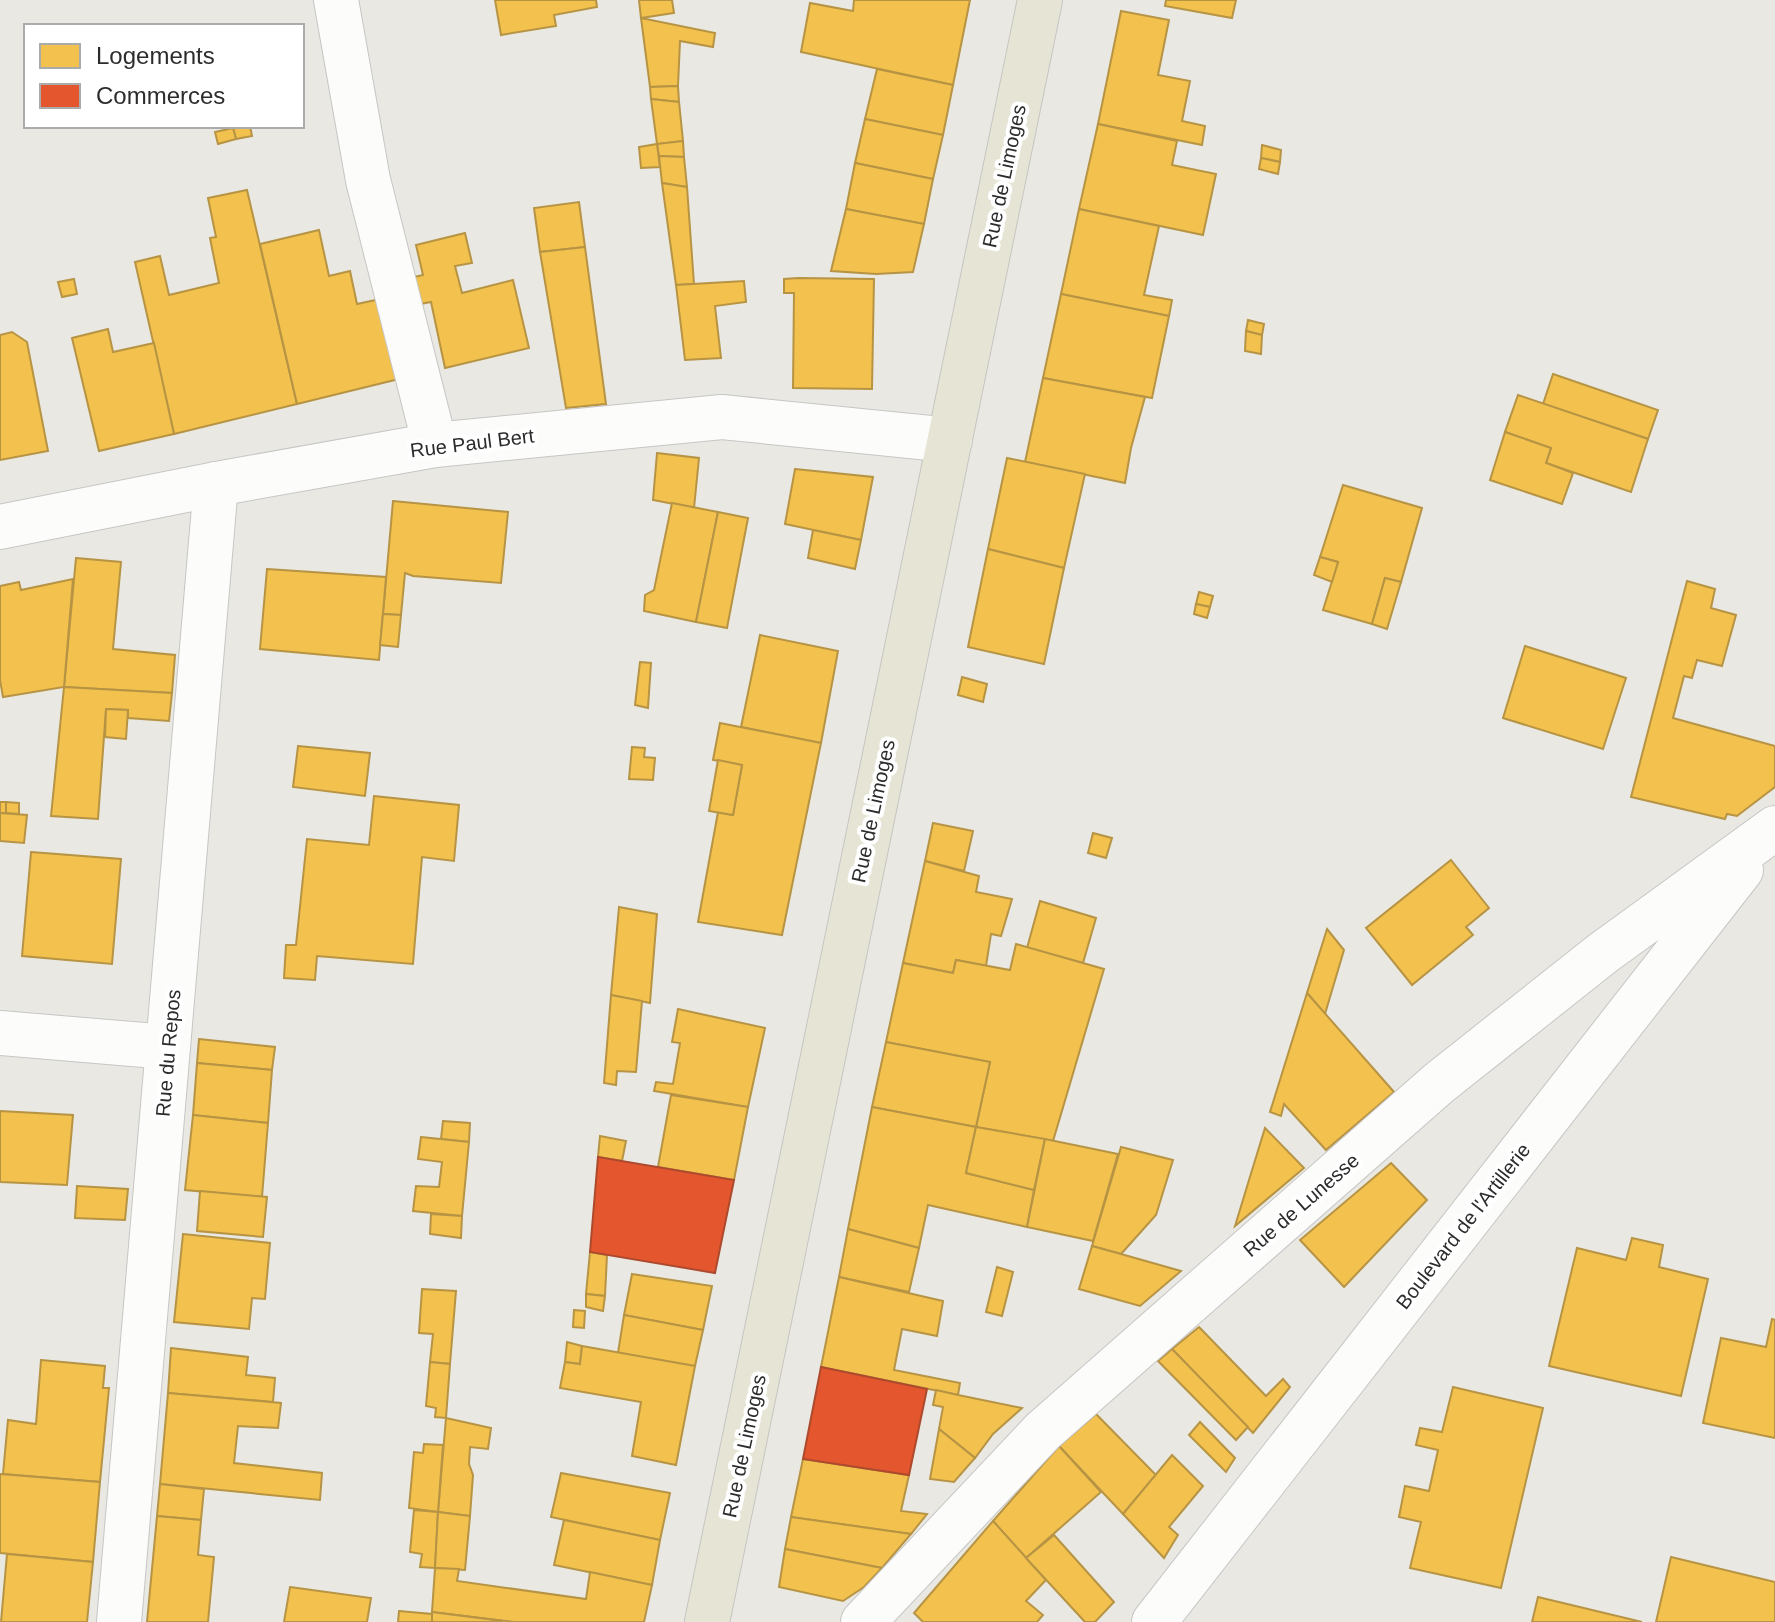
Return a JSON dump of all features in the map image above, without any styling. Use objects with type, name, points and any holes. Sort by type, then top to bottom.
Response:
[{"type":"main road","name":"Rue de Limoges","points":[[707,1622],[1040,0]]},
{"type":"street","points":[[336,0],[368,180],[435,445]]},
{"type":"street","name":"Rue Paul Bert","points":[[0,527],[435,445],[722,417],[950,440]]},
{"type":"street","name":"Rue du Repos","points":[[119,1622],[216,484]]},
{"type":"street","name":"Rue de Lunesse","points":[[863,1622],[1043,1431],[1439,1083],[1603,953],[1773,829]]},
{"type":"street","name":"Boulevard de l'Artillerie","points":[[1154,1622],[1773,829]]},
{"type":"street","points":[[0,1033],[168,1047]]},
{"type":"building: Logements","points":[[495,0],[596,0],[597,7],[554,15],[556,26],[501,35]]},
{"type":"building: Logements","points":[[639,0],[672,0],[674,13],[641,18]]},
{"type":"building: Logements","points":[[854,0],[970,0],[953,85],[801,52],[810,3],[853,11]]},
{"type":"building: Logements","points":[[1166,0],[1236,0],[1232,18],[1165,6]]},
{"type":"building: Logements","points":[[1121,11],[1169,20],[1158,75],[1190,81],[1182,121],[1205,126],[1202,145],[1098,124]]},
{"type":"building: Logements","points":[[641,18],[715,33],[713,47],[680,41],[678,86],[650,87]]},
{"type":"building: Logements","points":[[877,69],[953,85],[943,135],[865,119]]},
{"type":"building: Logements","points":[[678,86],[679,102],[651,99],[650,87]]},
{"type":"building: Logements","points":[[651,99],[679,102],[683,141],[657,144]]},
{"type":"building: Logements","points":[[865,119],[943,135],[933,179],[855,163]]},
{"type":"building: Logements","points":[[1098,124],[1177,141],[1172,165],[1216,174],[1203,235],[1079,209]]},
{"type":"building: Logements","points":[[233,128],[250,128],[252,136],[236,139]]},
{"type":"building: Logements","points":[[233,128],[236,139],[218,144],[215,132]]},
{"type":"building: Logements","points":[[683,141],[684,157],[659,156],[657,144]]},
{"type":"building: Logements","points":[[657,144],[660,167],[641,168],[639,147]]},
{"type":"building: Logements","points":[[1262,145],[1281,150],[1280,162],[1261,158]]},
{"type":"building: Logements","points":[[659,156],[684,157],[687,187],[662,183]]},
{"type":"building: Logements","points":[[1261,158],[1280,162],[1278,174],[1259,169]]},
{"type":"building: Logements","points":[[855,163],[933,179],[924,224],[846,209]]},
{"type":"building: Logements","points":[[662,183],[687,187],[694,284],[676,285]]},
{"type":"building: Logements","points":[[247,190],[297,404],[174,434],[135,262],[160,256],[169,295],[219,283],[210,238],[216,237],[208,198]]},
{"type":"building: Logements","points":[[579,202],[585,247],[540,252],[534,208]]},
{"type":"building: Logements","points":[[846,209],[924,224],[913,272],[876,274],[831,271]]},
{"type":"building: Logements","points":[[1079,209],[1159,226],[1144,295],[1172,300],[1169,316],[1061,294]]},
{"type":"building: Logements","points":[[319,230],[329,276],[350,271],[357,304],[380,299],[399,379],[297,404],[260,244]]},
{"type":"building: Logements","points":[[465,233],[472,263],[455,266],[462,293],[513,280],[529,348],[445,368],[431,302],[420,304],[414,277],[423,275],[416,245]]},
{"type":"building: Logements","points":[[585,247],[606,404],[566,408],[540,252]]},
{"type":"building: Logements","points":[[74,279],[77,294],[62,297],[58,282]]},
{"type":"building: Logements","points":[[784,279],[874,279],[872,389],[793,388],[794,293],[784,293]]},
{"type":"building: Logements","points":[[744,281],[746,302],[715,306],[721,358],[685,360],[676,285]]},
{"type":"building: Logements","points":[[1061,294],[1169,316],[1152,398],[1043,378]]},
{"type":"building: Logements","points":[[1248,320],[1264,324],[1262,335],[1246,331]]},
{"type":"building: Logements","points":[[108,329],[113,352],[154,343],[174,434],[99,451],[72,338]]},
{"type":"building: Logements","points":[[1246,331],[1262,335],[1261,354],[1245,351]]},
{"type":"building: Logements","points":[[12,332],[27,342],[48,451],[0,460],[0,335]]},
{"type":"building: Logements","points":[[1553,374],[1658,410],[1648,439],[1543,404]]},
{"type":"building: Logements","points":[[1043,378],[1145,397],[1125,483],[1025,462]]},
{"type":"building: Logements","points":[[1518,395],[1648,439],[1631,492],[1546,463],[1551,448],[1505,432]]},
{"type":"building: Logements","points":[[1505,432],[1551,448],[1546,463],[1573,473],[1562,504],[1490,480]]},
{"type":"building: Logements","points":[[657,453],[699,458],[694,508],[653,500]]},
{"type":"building: Logements","points":[[1007,458],[1085,474],[1064,568],[988,549]]},
{"type":"building: Logements","points":[[795,469],[873,477],[861,540],[785,524]]},
{"type":"building: Logements","points":[[1343,485],[1422,508],[1401,582],[1385,578],[1372,624],[1323,610],[1338,562],[1320,557]]},
{"type":"building: Logements","points":[[393,501],[508,512],[501,583],[405,573],[401,615],[383,614]]},
{"type":"building: Logements","points":[[672,503],[718,512],[696,622],[644,611],[645,595],[654,590]]},
{"type":"building: Logements","points":[[718,512],[748,518],[727,628],[696,622]]},
{"type":"building: Logements","points":[[813,530],[861,540],[855,569],[808,558]]},
{"type":"building: Logements","points":[[988,549],[1064,568],[1044,664],[968,647]]},
{"type":"building: Logements","points":[[1320,557],[1338,562],[1332,582],[1314,575]]},
{"type":"building: Logements","points":[[76,558],[121,562],[113,649],[175,655],[172,693],[64,687]]},
{"type":"building: Logements","points":[[267,569],[386,577],[379,660],[260,649]]},
{"type":"building: Logements","points":[[1385,578],[1401,582],[1387,629],[1372,624]]},
{"type":"building: Logements","points":[[73,579],[64,687],[3,697],[0,680],[0,586],[19,582],[21,590]]},
{"type":"building: Logements","points":[[1687,581],[1715,589],[1711,608],[1736,615],[1722,666],[1697,660],[1692,678],[1684,676],[1673,718],[1775,746],[1775,787],[1737,816],[1727,814],[1725,819],[1631,797]]},
{"type":"building: Logements","points":[[1199,592],[1213,596],[1210,607],[1196,604]]},
{"type":"building: Logements","points":[[1196,604],[1210,607],[1207,618],[1194,614]]},
{"type":"building: Logements","points":[[383,614],[401,615],[398,647],[380,645]]},
{"type":"building: Logements","points":[[760,635],[838,651],[821,743],[741,727]]},
{"type":"building: Logements","points":[[1525,646],[1626,678],[1603,749],[1503,718]]},
{"type":"building: Logements","points":[[640,662],[651,663],[648,708],[635,705]]},
{"type":"building: Logements","points":[[962,677],[987,684],[983,702],[958,695]]},
{"type":"building: Logements","points":[[64,687],[172,693],[169,721],[128,718],[128,710],[106,709],[98,819],[51,816]]},
{"type":"building: Logements","points":[[106,709],[128,710],[126,739],[105,737]]},
{"type":"building: Logements","points":[[720,723],[821,743],[782,935],[698,922],[718,812],[733,815],[742,765],[713,760]]},
{"type":"building: Logements","points":[[298,746],[370,753],[365,796],[293,787]]},
{"type":"building: Logements","points":[[632,747],[645,748],[644,757],[655,758],[653,780],[629,779]]},
{"type":"building: Logements","points":[[718,760],[742,765],[733,815],[709,811]]},
{"type":"building: Logements","points":[[374,796],[459,805],[454,861],[422,857],[413,964],[317,956],[315,980],[284,978],[286,945],[296,945],[307,839],[369,845]]},
{"type":"building: Logements","points":[[0,802],[6,802],[6,813],[0,813]]},
{"type":"building: Logements","points":[[6,802],[19,803],[19,814],[6,813]]},
{"type":"building: Logements","points":[[0,813],[27,815],[24,843],[0,841]]},
{"type":"building: Logements","points":[[933,823],[973,831],[964,871],[925,861]]},
{"type":"building: Logements","points":[[1093,833],[1112,838],[1106,858],[1088,853]]},
{"type":"building: Logements","points":[[31,852],[121,859],[112,964],[22,956]]},
{"type":"building: Logements","points":[[1451,860],[1489,908],[1466,927],[1473,935],[1412,985],[1366,928]]},
{"type":"building: Logements","points":[[925,861],[979,876],[976,892],[1012,899],[1001,936],[991,934],[986,966],[956,960],[953,973],[903,963]]},
{"type":"building: Logements","points":[[1040,901],[1096,918],[1083,963],[1027,948]]},
{"type":"building: Logements","points":[[619,907],[657,914],[650,1003],[611,995]]},
{"type":"building: Logements","points":[[1327,929],[1344,950],[1325,1014],[1307,993]]},
{"type":"building: Logements","points":[[1016,944],[1104,969],[1053,1141],[976,1127],[990,1062],[886,1042],[903,963],[953,973],[956,960],[1010,970]]},
{"type":"building: Logements","points":[[1307,993],[1394,1092],[1326,1150],[1284,1104],[1281,1116],[1270,1112]]},
{"type":"building: Logements","points":[[611,995],[642,1001],[636,1072],[617,1071],[616,1085],[604,1083]]},
{"type":"building: Logements","points":[[678,1009],[765,1028],[748,1107],[654,1091],[656,1082],[673,1084],[680,1043],[672,1042]]},
{"type":"building: Logements","points":[[199,1039],[275,1047],[272,1070],[197,1063]]},
{"type":"building: Logements","points":[[886,1042],[990,1062],[976,1127],[872,1107]]},
{"type":"building: Logements","points":[[197,1063],[272,1070],[268,1123],[193,1115]]},
{"type":"building: Logements","points":[[671,1095],[748,1107],[734,1180],[658,1167]]},
{"type":"building: Logements","points":[[872,1107],[976,1127],[966,1173],[1034,1190],[1027,1227],[928,1205],[919,1248],[848,1229]]},
{"type":"building: Logements","points":[[0,1111],[73,1115],[67,1185],[0,1182]]},
{"type":"building: Logements","points":[[193,1115],[268,1123],[262,1197],[185,1190]]},
{"type":"building: Logements","points":[[443,1121],[470,1123],[469,1142],[441,1139]]},
{"type":"building: Logements","points":[[976,1127],[1045,1139],[1034,1190],[966,1173]]},
{"type":"building: Logements","points":[[1265,1128],[1304,1168],[1235,1226],[1249,1180]]},
{"type":"building: Logements","points":[[600,1136],[626,1141],[622,1161],[598,1157]]},
{"type":"building: Logements","points":[[421,1137],[469,1142],[462,1216],[413,1211],[416,1186],[439,1187],[442,1162],[418,1159]]},
{"type":"building: Logements","points":[[1045,1139],[1118,1154],[1093,1241],[1027,1227]]},
{"type":"building: Logements","points":[[1121,1147],[1173,1160],[1156,1215],[1121,1254],[1092,1246]]},
{"type":"building: Logements","points":[[1391,1163],[1427,1200],[1344,1287],[1300,1240]]},
{"type":"building: Logements","points":[[77,1186],[128,1189],[125,1220],[75,1218]]},
{"type":"building: Logements","points":[[200,1191],[267,1197],[263,1237],[197,1231]]},
{"type":"building: Logements","points":[[431,1214],[462,1216],[461,1238],[430,1234]]},
{"type":"building: Logements","points":[[848,1229],[919,1248],[909,1292],[839,1277]]},
{"type":"building: Logements","points":[[183,1234],[270,1243],[265,1299],[252,1298],[249,1329],[174,1322]]},
{"type":"building: Logements","points":[[1632,1238],[1663,1245],[1659,1267],[1708,1279],[1681,1396],[1549,1366],[1577,1248],[1626,1260]]},
{"type":"building: Logements","points":[[1092,1246],[1181,1271],[1140,1306],[1079,1289]]},
{"type":"building: Logements","points":[[590,1252],[607,1255],[605,1296],[586,1294]]},
{"type":"building: Logements","points":[[997,1267],[1013,1272],[1002,1316],[986,1312]]},
{"type":"building: Logements","points":[[632,1274],[712,1286],[703,1330],[624,1315]]},
{"type":"building: Logements","points":[[839,1277],[943,1301],[937,1336],[902,1329],[894,1370],[960,1383],[958,1395],[821,1367]]},
{"type":"building: Logements","points":[[422,1289],[456,1291],[450,1364],[430,1362],[433,1334],[419,1333]]},
{"type":"building: Logements","points":[[586,1294],[605,1296],[603,1311],[586,1307]]},
{"type":"building: Logements","points":[[574,1310],[585,1311],[584,1328],[573,1327]]},
{"type":"building: Logements","points":[[624,1315],[703,1330],[695,1366],[618,1353]]},
{"type":"building: Logements","points":[[1772,1319],[1775,1320],[1775,1438],[1703,1423],[1721,1338],[1766,1347]]},
{"type":"building: Logements","points":[[1199,1327],[1266,1396],[1283,1379],[1290,1387],[1253,1433],[1172,1349]]},
{"type":"building: Logements","points":[[567,1342],[582,1346],[580,1364],[565,1362]]},
{"type":"building: Logements","points":[[582,1346],[695,1366],[676,1465],[632,1456],[641,1402],[560,1388],[565,1362],[580,1364]]},
{"type":"building: Logements","points":[[171,1348],[248,1357],[246,1375],[275,1378],[273,1402],[168,1393]]},
{"type":"building: Logements","points":[[1172,1349],[1248,1427],[1236,1440],[1158,1361]]},
{"type":"building: Logements","points":[[41,1360],[105,1366],[103,1388],[109,1388],[100,1482],[3,1474],[8,1420],[36,1424]]},
{"type":"building: Logements","points":[[430,1362],[450,1364],[446,1418],[435,1417],[436,1408],[426,1406]]},
{"type":"building: Logements","points":[[1453,1387],[1543,1408],[1501,1588],[1410,1568],[1421,1522],[1399,1517],[1405,1486],[1429,1491],[1438,1450],[1416,1445],[1420,1428],[1442,1432]]},
{"type":"building: Logements","points":[[936,1390],[1022,1408],[993,1434],[975,1458],[939,1429],[943,1407],[933,1405]]},
{"type":"building: Logements","points":[[168,1393],[281,1403],[278,1428],[238,1426],[234,1463],[322,1473],[320,1500],[160,1484]]},
{"type":"building: Logements","points":[[1096,1414],[1156,1475],[1123,1514],[1059,1446]]},
{"type":"building: Logements","points":[[446,1418],[491,1428],[488,1449],[470,1447],[469,1464],[473,1475],[470,1516],[438,1512]]},
{"type":"building: Logements","points":[[1200,1422],[1235,1458],[1226,1472],[1189,1435]]},
{"type":"building: Logements","points":[[939,1429],[975,1458],[954,1482],[930,1479]]},
{"type":"building: Logements","points":[[424,1444],[443,1445],[438,1512],[409,1508],[414,1452],[423,1453]]},
{"type":"building: Logements","points":[[1059,1446],[1101,1492],[1026,1558],[993,1521]]},
{"type":"building: Logements","points":[[1172,1455],[1203,1486],[1169,1527],[1178,1535],[1164,1558],[1123,1514]]},
{"type":"building: Logements","points":[[803,1459],[909,1475],[901,1511],[927,1514],[911,1534],[791,1517]]},
{"type":"building: Logements","points":[[561,1473],[670,1493],[660,1540],[551,1517]]},
{"type":"building: Logements","points":[[0,1474],[100,1482],[93,1562],[0,1553]]},
{"type":"building: Logements","points":[[160,1484],[204,1489],[201,1520],[157,1516]]},
{"type":"building: Logements","points":[[414,1510],[438,1512],[435,1568],[420,1567],[422,1554],[410,1552]]},
{"type":"building: Logements","points":[[438,1512],[470,1516],[465,1570],[435,1568]]},
{"type":"building: Logements","points":[[157,1516],[201,1520],[198,1555],[214,1557],[208,1622],[147,1622]]},
{"type":"building: Logements","points":[[791,1517],[911,1534],[882,1568],[785,1549]]},
{"type":"building: Logements","points":[[564,1520],[660,1540],[652,1585],[554,1565]]},
{"type":"building: Logements","points":[[993,1521],[1046,1580],[1026,1601],[1043,1615],[1037,1622],[923,1622],[914,1613]]},
{"type":"building: Logements","points":[[1054,1535],[1114,1602],[1095,1622],[1085,1622],[1026,1558]]},
{"type":"building: Logements","points":[[785,1549],[882,1568],[864,1587],[843,1601],[779,1587]]},
{"type":"building: Logements","points":[[7,1554],[93,1562],[87,1622],[1,1622]]},
{"type":"building: Logements","points":[[1671,1557],[1775,1582],[1775,1622],[1656,1622]]},
{"type":"building: Logements","points":[[435,1568],[459,1569],[457,1581],[586,1599],[590,1572],[652,1585],[644,1622],[514,1622],[432,1612]]},
{"type":"building: Logements","points":[[290,1587],[371,1598],[367,1622],[284,1622]]},
{"type":"building: Logements","points":[[1538,1597],[1642,1622],[1532,1622]]},
{"type":"building: Logements","points":[[399,1611],[432,1614],[432,1622],[398,1622]]},
{"type":"building: Logements","points":[[432,1612],[502,1621],[502,1622],[432,1622]]},
{"type":"building: Commerces","points":[[598,1157],[734,1180],[715,1273],[590,1252]]},
{"type":"building: Commerces","points":[[821,1367],[927,1389],[909,1475],[803,1459]]}]
